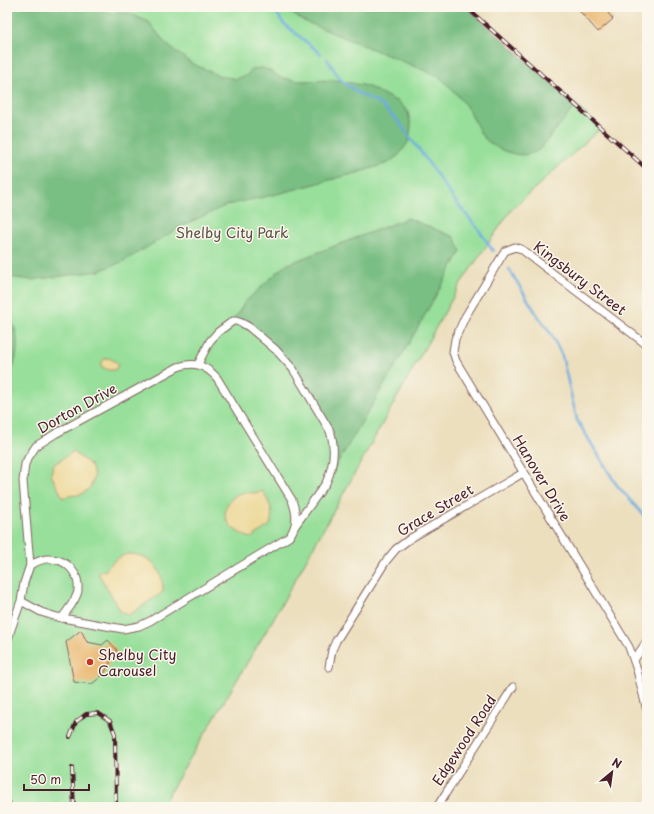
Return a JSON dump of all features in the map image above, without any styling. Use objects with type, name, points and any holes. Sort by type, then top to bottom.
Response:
[{"type":"street","name":"Kingsbury Street","points":[[499,263],[505,252],[515,247],[521,250],[647,345]]},
{"type":"street","name":"Hanover Drive","points":[[499,263],[465,317],[455,339],[453,352],[456,361],[629,647],[634,660],[647,711]]},
{"type":"street","points":[[21,601],[41,612],[62,618],[123,629],[139,626],[150,621],[289,537],[328,479],[334,441],[330,431],[293,369],[271,346],[249,327],[236,321],[232,322],[218,332],[210,341],[198,364],[208,370],[216,378],[292,500],[296,515],[295,526]]},
{"type":"street","name":"Dorton Drive","points":[[7,644],[21,601],[24,583],[30,566],[23,481],[25,464],[32,451],[36,446],[50,437],[178,367],[198,364]]},
{"type":"street","name":"Grace Street","points":[[328,667],[336,641],[386,561],[396,549],[411,538],[523,473]]},
{"type":"street","points":[[30,566],[49,558],[62,562],[72,569],[76,575],[78,589],[75,600],[62,618]]},
{"type":"street","points":[[634,660],[647,641]]},
{"type":"street","name":"Edgewood Road","points":[[437,807],[513,687]]},
{"type":"street","points":[[7,803],[8,807]]},
{"type":"green space","name":"Shelby City Park","points":[[7,7],[466,7],[601,128],[512,209],[461,283],[271,623],[161,807],[7,807]]},
{"type":"green space","points":[[7,7],[93,7],[111,13],[128,13],[149,22],[166,44],[191,63],[220,76],[236,79],[247,75],[251,70],[263,68],[271,71],[279,77],[298,81],[335,80],[367,86],[400,103],[408,112],[411,126],[409,141],[399,155],[388,163],[281,193],[227,205],[184,225],[124,261],[99,271],[32,280],[7,277]]},
{"type":"green space","points":[[282,7],[466,7],[576,105],[540,149],[534,153],[519,155],[504,151],[484,138],[465,105],[438,76],[304,21]]},
{"type":"green space","points":[[408,218],[454,237],[461,251],[405,350],[328,479],[334,441],[293,369],[261,337],[233,321],[245,302],[285,265]]},
{"type":"green space","points":[[7,315],[15,330],[17,348],[14,365],[7,381]]},
{"type":"sand","points":[[108,358],[114,360],[118,365],[115,370],[108,370],[102,367],[101,364],[104,359]]},
{"type":"sand","points":[[74,451],[90,465],[93,479],[90,487],[83,493],[63,498],[51,475],[53,465]]},
{"type":"sand","points":[[263,491],[272,515],[270,525],[251,538],[240,533],[230,525],[225,515],[226,509],[229,502],[237,494],[257,493]]},
{"type":"sand","points":[[127,554],[143,557],[154,564],[161,576],[163,592],[129,615],[121,612],[98,573],[103,570],[105,571],[114,561]]},
{"type":"building","points":[[576,7],[603,7],[613,19],[598,32]]},
{"type":"building","name":"Shelby City Carousel","points":[[81,630],[87,642],[102,645],[108,640],[117,650],[104,674],[92,684],[74,682],[66,642]]},
{"type":"waterway","points":[[273,7],[283,23],[321,54]]},
{"type":"waterway","points":[[327,59],[341,80],[358,93],[380,104],[398,121],[493,251]]},
{"type":"waterway","points":[[509,269],[536,313],[551,334],[562,356],[577,420],[616,484],[647,519]]},
{"type":"railway","points":[[466,7],[647,169]]},
{"type":"railway","points":[[70,737],[76,722],[86,714],[98,713],[110,721],[115,734],[116,807]]},
{"type":"railway","points":[[72,768],[74,807]]},
{"type":"place","name":"Shelby City Carousel","points":[[90,662]]}]
